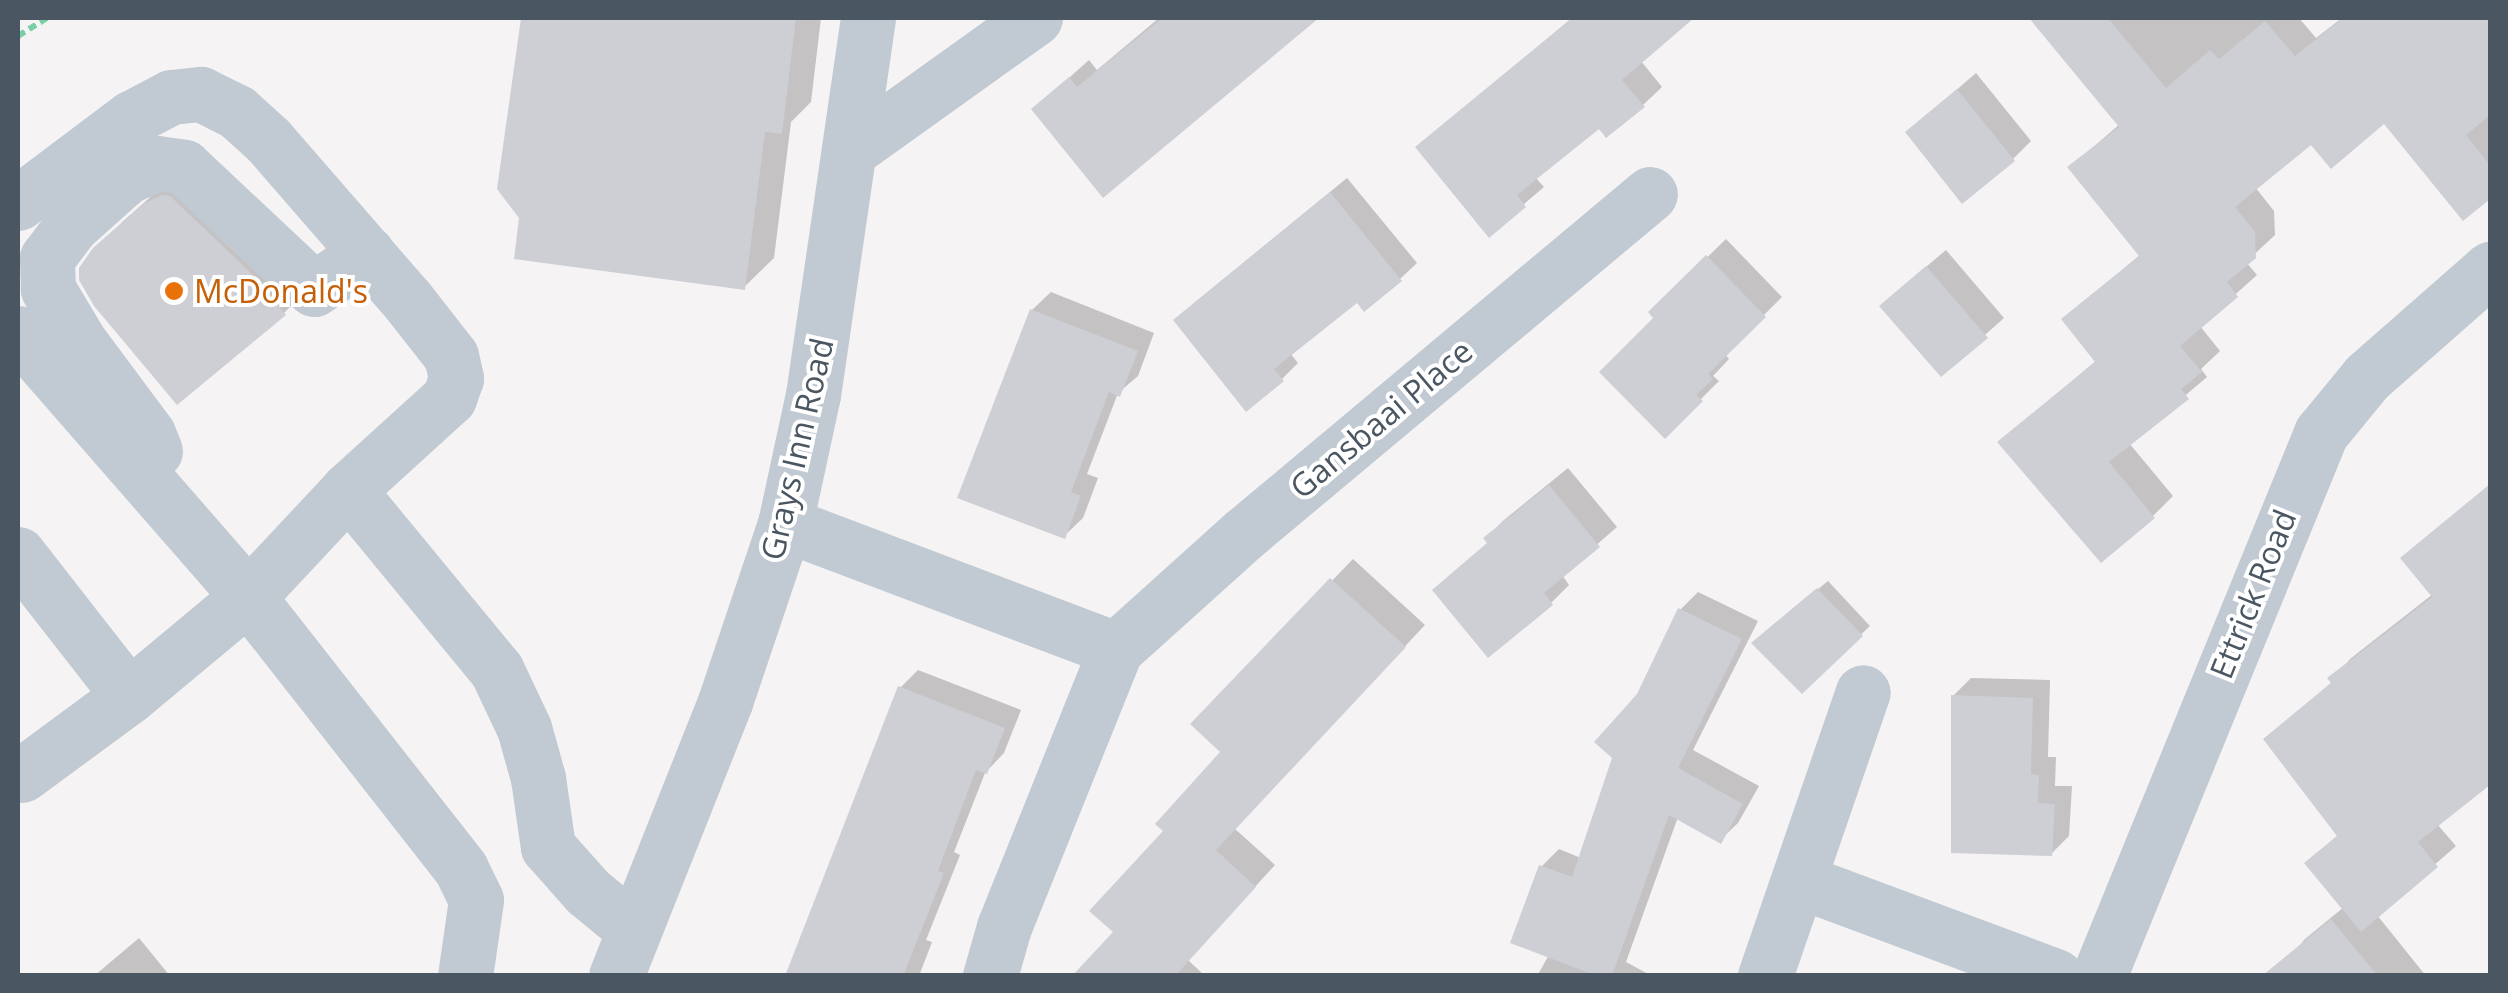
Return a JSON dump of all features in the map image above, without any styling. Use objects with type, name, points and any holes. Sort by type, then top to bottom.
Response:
[{"type":"street","name":"Grays Inn Road","points":[[625,952],[725,702],[785,524],[814,395],[868,18]]},
{"type":"street","points":[[852,149],[1035,18]]},
{"type":"street","points":[[18,202],[131,118],[171,97],[201,94],[237,112],[268,140],[451,356],[456,378],[449,398],[348,490],[248,597],[129,696],[22,775]]},
{"type":"street","points":[[184,524],[148,434],[52,299],[45,276],[47,258],[70,227],[126,177],[157,163],[184,167],[314,289],[367,253]]},
{"type":"street","name":"Gansbaai Place","points":[[990,976],[1004,927],[1116,649],[1245,533],[1650,194]]},
{"type":"street","name":"Ettrick Road","points":[[2099,976],[2321,434],[2367,377],[2490,269]]},
{"type":"street","points":[[18,333],[248,597],[462,869],[476,900],[465,976]]},
{"type":"street","points":[[348,490],[497,672],[524,728],[538,778],[548,847],[588,892],[625,952]]},
{"type":"street","points":[[785,524],[1116,649]]},
{"type":"street","points":[[18,554],[129,696]]},
{"type":"street","points":[[1764,976],[1863,692]]},
{"type":"street","points":[[1800,881],[2056,976]]},
{"type":"path","points":[[18,36],[47,18]]},
{"type":"building","points":[[521,18],[796,18],[782,134],[765,132],[745,290],[514,259],[519,218],[497,189]]},
{"type":"building","points":[[1162,18],[1319,18],[1103,198],[1031,109],[1069,77],[1077,87]]},
{"type":"building","points":[[1572,18],[1694,18],[1622,80],[1645,107],[1606,138],[1599,129],[1517,195],[1526,207],[1489,238],[1415,147]]},
{"type":"building","points":[[2029,18],[2108,18],[2166,88],[2210,50],[2219,59],[2265,21],[2295,56],[2343,18],[2490,18],[2490,115],[2466,135],[2490,165],[2490,199],[2463,221],[2384,124],[2331,169],[2311,145],[2235,207],[2255,232],[2256,258],[2227,282],[2238,297],[2180,346],[2202,372],[2181,389],[2189,399],[2109,462],[2155,518],[2101,563],[1997,442],[2095,362],[2061,319],[2139,256],[2067,167],[2119,127]]},
{"type":"building","points":[[1957,89],[2015,161],[1962,204],[1905,132]]},
{"type":"building","points":[[1330,192],[1402,281],[1364,312],[1357,303],[1274,369],[1284,381],[1246,412],[1173,320]]},
{"type":"building","name":"McDonald's","points":[[162,195],[170,196],[250,272],[286,315],[177,405],[94,306],[79,280],[79,268],[93,248],[143,204]]},
{"type":"building","points":[[1706,255],[1766,317],[1708,374],[1713,379],[1696,395],[1703,401],[1665,439],[1599,372],[1653,318],[1648,312]]},
{"type":"building","points":[[1926,266],[1988,338],[1941,377],[1879,306]]},
{"type":"building","points":[[1030,309],[1138,351],[1120,397],[1109,392],[1071,492],[1081,496],[1065,539],[957,498]]},
{"type":"building","points":[[2490,484],[2490,785],[2418,842],[2438,867],[2361,932],[2304,863],[2337,836],[2263,739],[2331,683],[2327,678],[2432,597],[2400,558]]},
{"type":"building","points":[[1549,485],[1600,547],[1544,593],[1553,605],[1488,658],[1432,590],[1487,543],[1483,538]]},
{"type":"building","points":[[1330,578],[1406,647],[1216,850],[1256,887],[1175,976],[1072,976],[1113,932],[1089,911],[1163,831],[1155,824],[1220,752],[1190,724]]},
{"type":"building","points":[[1817,588],[1863,636],[1802,694],[1751,643]]},
{"type":"building","points":[[1678,608],[1742,639],[1678,768],[1743,804],[1721,844],[1669,815],[1612,976],[1597,976],[1510,943],[1539,865],[1572,877],[1612,758],[1594,742],[1637,694]]},
{"type":"building","points":[[898,686],[1005,728],[987,774],[976,770],[938,871],[944,873],[903,976],[785,976]]},
{"type":"building","points":[[1951,695],[2033,698],[2031,774],[2039,775],[2038,803],[2055,804],[2052,856],[1951,853]]},
{"type":"building","points":[[2331,919],[2378,976],[2262,976]]},
{"type":"place","name":"McDonald's","points":[[174,291]]}]
